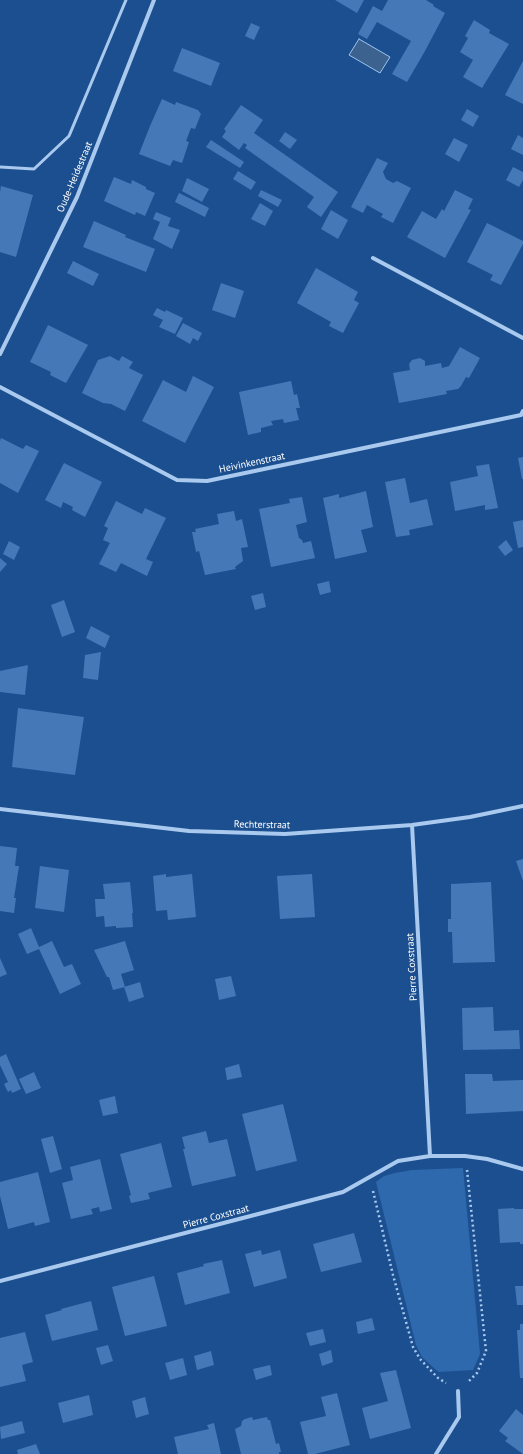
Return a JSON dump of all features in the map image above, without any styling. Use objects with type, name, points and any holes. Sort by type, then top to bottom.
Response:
[{"type":"street","name":"Oude-Heidestraat","points":[[0,354],[77,197],[154,0]]},
{"type":"street","points":[[373,258],[523,338]]},
{"type":"street","name":"Heivinkenstraat","points":[[0,387],[177,480],[207,481],[521,415],[523,411]]},
{"type":"street","name":"Rechterstraat","points":[[0,809],[189,831],[285,834],[412,825],[470,817],[523,806]]},
{"type":"street","name":"Pierre Coxstraat","points":[[412,825],[430,1156]]},
{"type":"street","name":"Pierre Coxstraat","points":[[0,1281],[343,1192],[398,1161],[430,1156],[466,1156],[487,1159],[523,1169]]},
{"type":"street","points":[[436,1454],[460,1417],[458,1391]]},
{"type":"lane","points":[[0,167],[34,169],[69,136],[126,0]]},
{"type":"path","points":[[369,1177],[393,1275],[413,1347],[420,1359],[438,1378],[458,1391],[478,1373],[486,1351],[466,1156]]},
{"type":"shaded area","points":[[359,39],[390,57],[380,73],[349,55]]},
{"type":"shaded area","points":[[463,1168],[480,1354],[473,1370],[439,1372],[422,1357],[416,1345],[376,1182],[384,1176],[412,1170]]},
{"type":"building","points":[[335,0],[364,0],[357,13]]},
{"type":"building","points":[[388,0],[426,0],[445,13],[407,82],[392,74],[411,41],[377,22],[367,39],[358,34],[373,6],[382,11]]},
{"type":"building","points":[[474,20],[490,30],[489,33],[509,44],[482,88],[463,77],[473,60],[460,52],[468,38],[465,36]]},
{"type":"building","points":[[251,23],[260,27],[254,40],[245,36]]},
{"type":"building","points":[[182,48],[220,63],[211,86],[173,71]]},
{"type":"building","points":[[523,61],[523,104],[505,95]]},
{"type":"building","points":[[162,99],[175,105],[176,102],[198,110],[201,114],[195,129],[191,128],[186,141],[189,142],[182,163],[173,160],[170,166],[139,154]]},
{"type":"building","points":[[241,105],[263,120],[254,133],[338,192],[321,217],[307,207],[314,197],[245,148],[247,145],[244,143],[239,150],[222,137],[226,131],[224,129]]},
{"type":"building","points":[[467,109],[479,116],[473,127],[461,120]]},
{"type":"building","points":[[285,132],[297,140],[290,149],[279,141]]},
{"type":"building","points":[[518,135],[523,138],[523,155],[511,149]]},
{"type":"building","points":[[454,138],[468,145],[459,162],[445,154]]},
{"type":"building","points":[[211,140],[244,162],[240,168],[206,147]]},
{"type":"building","points":[[377,158],[388,163],[383,172],[386,179],[393,183],[397,181],[411,188],[393,223],[381,217],[383,214],[367,205],[363,213],[351,207]]},
{"type":"building","points":[[513,167],[523,172],[523,180],[519,187],[506,180]]},
{"type":"building","points":[[238,171],[256,182],[251,190],[233,179]]},
{"type":"building","points":[[114,177],[131,184],[132,180],[155,193],[145,216],[136,212],[135,215],[104,201]]},
{"type":"building","points":[[187,178],[209,189],[202,202],[182,191]]},
{"type":"building","points":[[1,186],[33,195],[16,257],[0,252]]},
{"type":"building","points":[[261,190],[282,200],[278,207],[258,196]]},
{"type":"building","points":[[455,190],[473,199],[468,209],[471,210],[445,258],[407,237],[422,211],[436,219],[442,209],[444,211]]},
{"type":"building","points":[[179,193],[209,208],[205,217],[175,202]]},
{"type":"building","points":[[260,203],[273,211],[265,226],[251,219]]},
{"type":"building","points":[[331,210],[348,220],[338,239],[321,229]]},
{"type":"building","points":[[156,212],[171,218],[168,226],[180,230],[172,249],[153,239],[160,222],[153,219]]},
{"type":"building","points":[[94,221],[126,235],[125,237],[155,249],[146,272],[83,247]]},
{"type":"building","points":[[487,223],[523,241],[523,244],[501,285],[490,280],[493,275],[467,262]]},
{"type":"building","points":[[73,261],[99,274],[93,286],[67,273]]},
{"type":"building","points":[[316,268],[358,292],[354,300],[359,303],[343,333],[329,326],[331,322],[297,303]]},
{"type":"building","points":[[221,283],[244,291],[235,318],[212,310]]},
{"type":"building","points":[[157,308],[165,312],[166,310],[183,318],[175,334],[159,327],[163,320],[153,315]]},
{"type":"building","points":[[183,323],[202,333],[198,341],[193,338],[190,344],[176,336]]},
{"type":"building","points":[[48,325],[88,345],[66,383],[50,375],[51,372],[30,362]]},
{"type":"building","points":[[460,347],[480,358],[469,378],[466,377],[458,389],[446,391],[447,394],[399,403],[393,373],[410,370],[409,364],[412,360],[420,358],[425,361],[425,366],[441,363],[442,368],[449,366]]},
{"type":"building","points":[[110,356],[119,361],[122,356],[133,362],[129,368],[143,375],[125,411],[82,393],[98,360]]},
{"type":"building","points":[[193,376],[214,387],[185,443],[142,421],[163,380],[186,392]]},
{"type":"building","points":[[291,381],[294,395],[297,394],[300,408],[296,408],[299,420],[284,423],[283,419],[271,421],[273,425],[261,428],[261,432],[248,435],[239,392]]},
{"type":"building","points":[[1,438],[23,449],[26,445],[39,451],[18,493],[0,483]]},
{"type":"building","points":[[523,457],[523,479],[522,479],[518,458]]},
{"type":"building","points":[[64,463],[102,482],[85,517],[72,510],[73,507],[63,502],[61,508],[45,500]]},
{"type":"building","points":[[489,464],[498,508],[485,510],[485,505],[455,511],[450,482],[478,476],[476,466]]},
{"type":"building","points":[[405,478],[410,503],[427,499],[433,525],[409,530],[410,535],[396,537],[385,482]]},
{"type":"building","points":[[366,491],[373,527],[361,530],[367,552],[335,559],[323,498],[339,494],[339,498]]},
{"type":"building","points":[[302,497],[307,522],[296,525],[299,538],[303,543],[311,541],[315,558],[271,567],[259,509],[290,503],[289,499]]},
{"type":"building","points":[[116,501],[142,514],[145,508],[166,518],[146,559],[153,562],[147,576],[121,563],[116,572],[99,564],[110,543],[103,540],[108,528],[104,526]]},
{"type":"building","points":[[234,511],[236,521],[242,519],[248,547],[241,548],[243,561],[235,567],[236,569],[205,575],[199,551],[196,552],[192,532],[196,532],[195,529],[219,524],[217,514]]},
{"type":"building","points":[[523,520],[523,547],[518,548],[513,522]]},
{"type":"building","points":[[506,540],[513,550],[505,556],[498,547]]},
{"type":"building","points":[[9,541],[20,547],[14,560],[3,554]]},
{"type":"building","points":[[0,558],[7,564],[0,572]]},
{"type":"building","points":[[329,581],[331,592],[320,595],[317,584]]},
{"type":"building","points":[[263,593],[266,607],[255,610],[251,596]]},
{"type":"building","points":[[64,600],[75,632],[62,637],[51,605]]},
{"type":"building","points":[[91,626],[110,636],[105,648],[86,638]]},
{"type":"building","points":[[101,652],[98,680],[83,678],[85,655]]},
{"type":"building","points":[[28,665],[25,695],[0,692],[0,671]]},
{"type":"building","points":[[18,708],[84,717],[75,775],[12,767]]},
{"type":"building","points":[[0,846],[17,848],[15,866],[19,866],[14,898],[16,898],[14,913],[0,911]]},
{"type":"building","points":[[523,859],[523,881],[516,861]]},
{"type":"building","points":[[40,866],[69,870],[64,912],[35,908]]},
{"type":"building","points":[[166,874],[166,877],[192,874],[196,917],[168,920],[167,910],[156,911],[153,876]]},
{"type":"building","points":[[312,874],[315,917],[280,919],[277,876]]},
{"type":"building","points":[[130,882],[133,927],[105,927],[104,916],[96,917],[95,899],[105,899],[103,884]]},
{"type":"building","points":[[491,882],[495,962],[453,963],[452,932],[448,932],[448,919],[451,919],[451,884]]},
{"type":"building","points":[[31,928],[39,947],[52,941],[64,967],[72,964],[81,984],[60,994],[39,949],[27,954],[18,934]]},
{"type":"building","points":[[125,941],[134,970],[121,974],[125,987],[113,990],[109,977],[107,977],[94,950]]},
{"type":"building","points":[[0,958],[7,974],[0,977]]},
{"type":"building","points":[[231,976],[236,996],[219,1000],[215,979]]},
{"type":"building","points":[[140,982],[144,997],[129,1002],[124,987]]},
{"type":"building","points":[[493,1007],[494,1031],[519,1030],[520,1049],[463,1050],[462,1008]]},
{"type":"building","points":[[6,1054],[21,1089],[12,1093],[11,1090],[8,1092],[4,1084],[8,1082],[0,1065],[0,1057]]},
{"type":"building","points":[[239,1064],[242,1077],[227,1080],[225,1068]]},
{"type":"building","points":[[34,1072],[41,1088],[26,1094],[19,1079]]},
{"type":"building","points":[[465,1074],[492,1074],[493,1081],[523,1080],[523,1111],[466,1114]]},
{"type":"building","points":[[115,1096],[118,1113],[103,1116],[99,1100]]},
{"type":"building","points":[[283,1104],[297,1161],[256,1171],[242,1114]]},
{"type":"building","points":[[206,1131],[209,1143],[227,1139],[236,1176],[192,1186],[183,1149],[185,1149],[182,1137]]},
{"type":"building","points":[[53,1136],[62,1169],[50,1173],[41,1139]]},
{"type":"building","points":[[161,1143],[172,1187],[148,1193],[150,1199],[131,1203],[129,1196],[131,1195],[120,1154]]},
{"type":"building","points":[[100,1159],[112,1209],[100,1212],[99,1207],[91,1209],[93,1214],[71,1219],[62,1183],[73,1180],[70,1167]]},
{"type":"building","points":[[38,1172],[50,1222],[35,1226],[34,1222],[8,1229],[0,1196],[0,1182]]},
{"type":"building","points":[[498,1209],[523,1209],[523,1244],[520,1244],[520,1242],[500,1243]]},
{"type":"building","points":[[354,1233],[362,1262],[321,1272],[313,1244]]},
{"type":"building","points":[[261,1250],[262,1255],[280,1250],[287,1278],[254,1287],[245,1254]]},
{"type":"building","points":[[222,1260],[230,1293],[185,1305],[177,1273],[204,1266],[203,1264]]},
{"type":"building","points":[[154,1276],[167,1326],[125,1336],[112,1287]]},
{"type":"building","points":[[515,1286],[523,1286],[523,1305],[517,1305]]},
{"type":"building","points":[[91,1301],[98,1330],[52,1341],[45,1315]]},
{"type":"building","points":[[372,1318],[375,1330],[358,1334],[356,1322]]},
{"type":"building","points":[[520,1324],[523,1324],[523,1378],[520,1378],[517,1330],[520,1330]]},
{"type":"building","points":[[323,1329],[326,1342],[310,1346],[306,1333]]},
{"type":"building","points":[[25,1332],[33,1362],[22,1365],[26,1381],[0,1387],[0,1338]]},
{"type":"building","points":[[108,1345],[113,1361],[101,1365],[96,1348]]},
{"type":"building","points":[[331,1350],[333,1362],[322,1366],[319,1354]]},
{"type":"building","points":[[211,1351],[214,1365],[197,1370],[194,1356]]},
{"type":"building","points":[[183,1358],[187,1375],[170,1380],[165,1363]]},
{"type":"building","points":[[270,1365],[272,1375],[256,1380],[253,1369]]},
{"type":"building","points":[[396,1370],[411,1428],[370,1439],[362,1408],[388,1401],[380,1373]]},
{"type":"building","points":[[337,1393],[350,1445],[315,1454],[308,1454],[300,1422],[326,1416],[321,1397]]},
{"type":"building","points":[[89,1395],[93,1415],[63,1423],[58,1403]]},
{"type":"building","points":[[145,1397],[149,1414],[136,1418],[132,1401]]},
{"type":"building","points":[[516,1409],[523,1415],[523,1454],[505,1441],[508,1438],[499,1431]]},
{"type":"building","points":[[252,1417],[253,1420],[267,1417],[268,1420],[270,1420],[276,1444],[279,1443],[281,1452],[279,1452],[279,1454],[241,1454],[235,1429],[241,1426],[242,1421]]},
{"type":"building","points":[[22,1421],[25,1433],[1,1439],[0,1427]]},
{"type":"building","points":[[214,1423],[221,1454],[178,1454],[174,1437],[209,1429],[207,1425]]},
{"type":"building","points":[[36,1444],[40,1454],[18,1454],[17,1450]]}]
